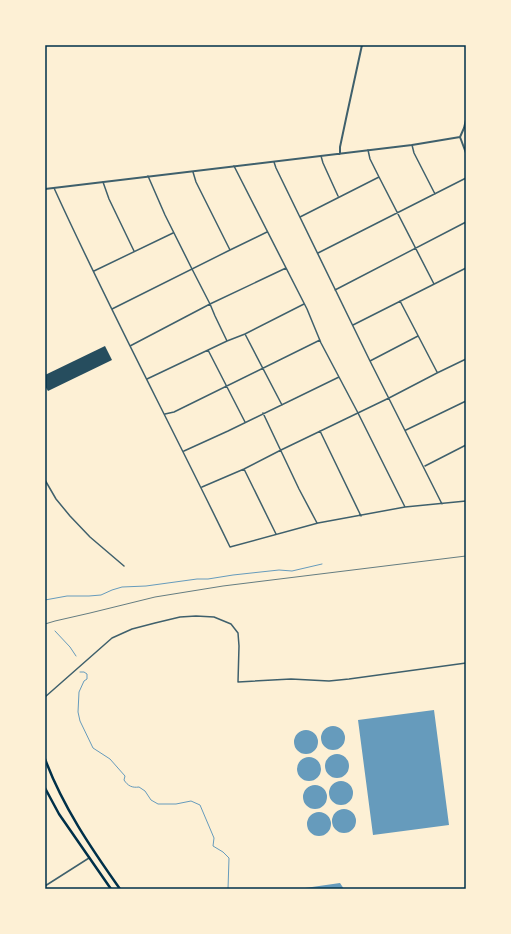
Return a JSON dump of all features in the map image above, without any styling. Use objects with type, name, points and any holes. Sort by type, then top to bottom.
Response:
[{"type":"highway","points":[[45,760],[53,781],[78,828],[120,889]]},
{"type":"highway","points":[[45,788],[59,814],[110,889]]},
{"type":"street","points":[[340,154],[340,147],[362,45]]},
{"type":"street","points":[[466,120],[460,137],[466,153]]},
{"type":"street","points":[[45,189],[412,145],[460,137]]},
{"type":"street","points":[[412,145],[414,154],[435,194]]},
{"type":"street","points":[[368,150],[370,159],[379,178],[434,284]]},
{"type":"street","points":[[322,156],[323,163],[339,197]]},
{"type":"street","points":[[274,162],[335,290],[442,504]]},
{"type":"street","points":[[234,166],[405,507]]},
{"type":"street","points":[[192,171],[230,250]]},
{"type":"street","points":[[148,176],[173,233],[210,304],[227,341]]},
{"type":"street","points":[[300,218],[379,178]]},
{"type":"street","points":[[318,254],[466,178]]},
{"type":"street","points":[[103,182],[109,199],[134,251]]},
{"type":"street","points":[[54,188],[130,346],[230,546],[318,523],[405,507],[466,501]]},
{"type":"street","points":[[335,290],[466,222]]},
{"type":"street","points":[[112,309],[267,232]]},
{"type":"street","points":[[94,271],[173,233]]},
{"type":"street","points":[[130,346],[210,304],[286,268]]},
{"type":"street","points":[[353,325],[466,269]]},
{"type":"street","points":[[400,301],[437,373]]},
{"type":"street","points":[[147,379],[245,334],[304,304]]},
{"type":"street","points":[[245,334],[282,405]]},
{"type":"street","points":[[370,361],[418,336]]},
{"type":"street","points":[[165,414],[174,412],[320,340]]},
{"type":"street","points":[[208,350],[245,422]]},
{"type":"street","points":[[201,488],[244,469],[466,359]]},
{"type":"street","points":[[183,452],[339,376]]},
{"type":"street","points":[[406,430],[466,401]]},
{"type":"street","points":[[263,413],[299,489],[318,523]]},
{"type":"street","points":[[320,431],[361,516]]},
{"type":"street","points":[[424,466],[465,446],[466,449]]},
{"type":"street","points":[[244,469],[276,534]]},
{"type":"street","points":[[45,480],[56,499],[70,516],[124,566]]},
{"type":"street","points":[[45,697],[112,638],[132,629],[180,617],[214,617],[231,624],[238,633],[238,682],[291,678],[328,681],[466,663]]},
{"type":"street","points":[[45,886],[89,858]]},
{"type":"water","points":[[434,710],[449,825],[373,835],[358,720]]},
{"type":"water","points":[[333,726],[342,729],[345,738],[342,747],[333,750],[324,747],[321,738],[324,729]]},
{"type":"water","points":[[306,730],[315,733],[318,742],[315,751],[306,754],[297,751],[294,742],[297,733]]},
{"type":"water","points":[[337,754],[346,757],[349,766],[346,775],[337,778],[328,775],[325,766],[328,757]]},
{"type":"water","points":[[309,757],[318,760],[321,769],[318,778],[309,781],[300,778],[297,769],[300,760]]},
{"type":"water","points":[[341,781],[350,784],[353,793],[350,802],[341,805],[332,802],[329,793],[332,784]]},
{"type":"water","points":[[315,785],[324,788],[327,797],[324,806],[315,809],[306,806],[303,797],[306,788]]},
{"type":"water","points":[[344,809],[353,812],[356,821],[353,830],[344,833],[335,830],[332,821],[335,812]]},
{"type":"water","points":[[319,812],[328,815],[331,824],[328,833],[319,836],[310,833],[307,824],[310,815]]},
{"type":"water","points":[[340,883],[344,889],[298,889]]},
{"type":"building","points":[[105,346],[112,360],[48,391],[45,386],[45,375]]},
{"type":"waterway","points":[[45,600],[67,596],[101,595],[122,587],[146,586],[279,570],[292,571],[322,564]]},
{"type":"waterway","points":[[55,631],[76,656]]},
{"type":"waterway","points":[[80,672],[87,674],[87,679],[84,681],[79,692],[78,712],[80,721],[93,748],[110,759],[125,776],[124,780],[127,784],[132,787],[139,787],[145,791],[151,800],[158,804],[176,804],[191,801],[200,805],[214,838],[213,846],[229,858],[228,889]]},
{"type":"railway","points":[[45,624],[155,597],[223,586],[466,556]]}]
